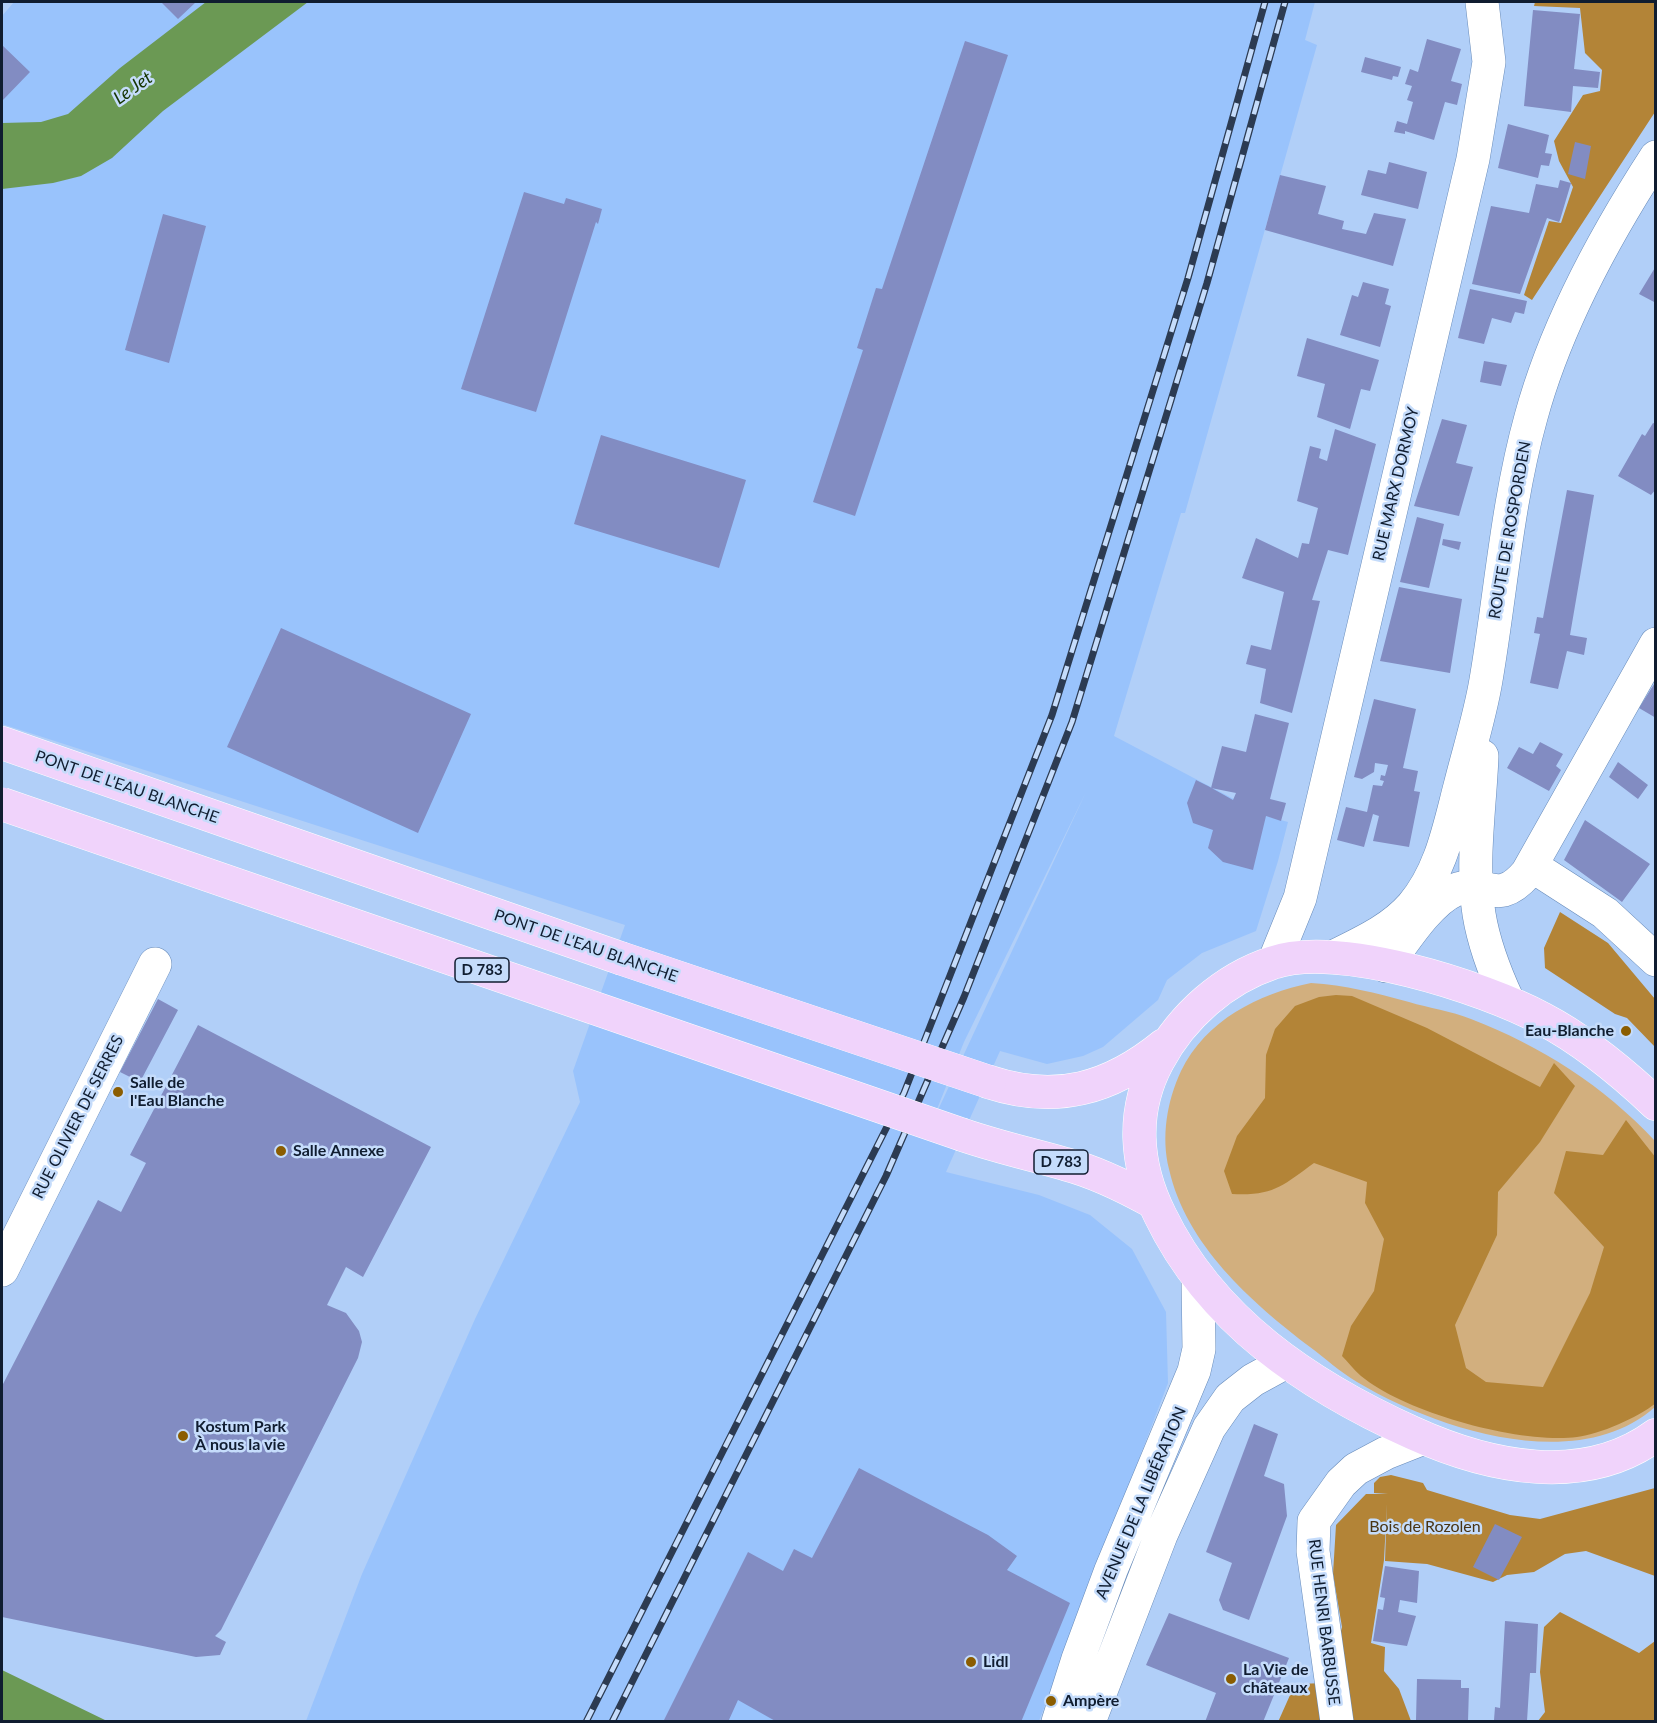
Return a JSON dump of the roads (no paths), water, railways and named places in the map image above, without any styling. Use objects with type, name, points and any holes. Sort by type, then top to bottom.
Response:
[{"type":"main road","name":"PONT DE L'EAU BLANCHE","points":[[2,743],[621,958],[989,1082],[1026,1091],[1048,1093],[1077,1090],[1125,1073],[1168,1042]]},
{"type":"main road","name":"D 783","points":[[2,804],[1007,1151],[1084,1170],[1154,1203]]},
{"type":"main road","points":[[1650,1443],[1590,1464],[1557,1468],[1492,1461],[1424,1438],[1347,1401],[1286,1362],[1232,1316],[1198,1280],[1181,1255],[1154,1203],[1142,1170],[1139,1116],[1146,1089],[1168,1042],[1209,998],[1243,976],[1274,962],[1318,956],[1386,966],[1429,976],[1508,1001],[1546,1020],[1604,1058],[1656,1104]]},
{"type":"street","name":"RUE MARX DORMOY","points":[[1274,962],[1300,898],[1473,159],[1489,62],[1482,2]]},
{"type":"street","name":"ROUTE DE ROSPORDEN","points":[[1508,1001],[1493,968],[1483,935],[1477,886],[1486,680],[1507,529],[1538,390],[1560,331],[1587,277],[1656,157]]},
{"type":"street","points":[[1386,966],[1439,902],[1455,890],[1477,886],[1499,892],[1512,888],[1532,866],[1656,644]]},
{"type":"street","name":"ROUTE DE ROSPORDEN","points":[[1333,957],[1371,939],[1397,921],[1427,885],[1444,850],[1486,680]]},
{"type":"street","points":[[1532,866],[1605,913],[1656,960]]},
{"type":"street","name":"RUE OLIVIER DE SERRES","points":[[2,1270],[154,964]]},
{"type":"street","name":"AVENUE DE LA LIBÉRATION","points":[[1058,1722],[1103,1592],[1194,1371],[1199,1349],[1198,1280]]},
{"type":"street","name":"AVENUE DE LA LIBÉRATION","points":[[1089,1722],[1133,1604],[1187,1473],[1220,1411],[1253,1380],[1286,1362]]},
{"type":"street","name":"RUE HENRI BARBUSSE","points":[[1337,1722],[1314,1561],[1314,1521],[1341,1483],[1356,1469],[1386,1453],[1424,1438]]},
{"type":"street","points":[[1103,1592],[1133,1604]]},
{"type":"water","name":"Le Jet","points":[[206,2],[308,2],[163,111],[112,158],[81,176],[53,183],[2,189],[2,123],[41,122],[68,114],[120,68]]},
{"type":"water","points":[[2,1670],[107,1721],[2,1721]]},
{"type":"railway","points":[[586,1722],[904,1093],[1052,715],[1188,278],[1265,2]]},
{"type":"railway","points":[[612,1722],[886,1176],[964,997],[1072,722],[1207,283],[1285,2]]},
{"type":"place","name":"Eau-Blanche","points":[[1626,1031]]},
{"type":"place","name":"Salle de l'Eau Blanche","points":[[118,1092]]},
{"type":"place","name":"Salle Annexe","points":[[281,1151]]},
{"type":"place","name":"Kostum Park À nous la vie","points":[[183,1436]]},
{"type":"place","name":"Lidl","points":[[971,1662]]},
{"type":"place","name":"La Vie de châteaux","points":[[1231,1679]]},
{"type":"place","name":"Ampère","points":[[1051,1701]]},
{"type":"park label","name":"Bois de Rozolen","points":[[1425,1527]]}]
